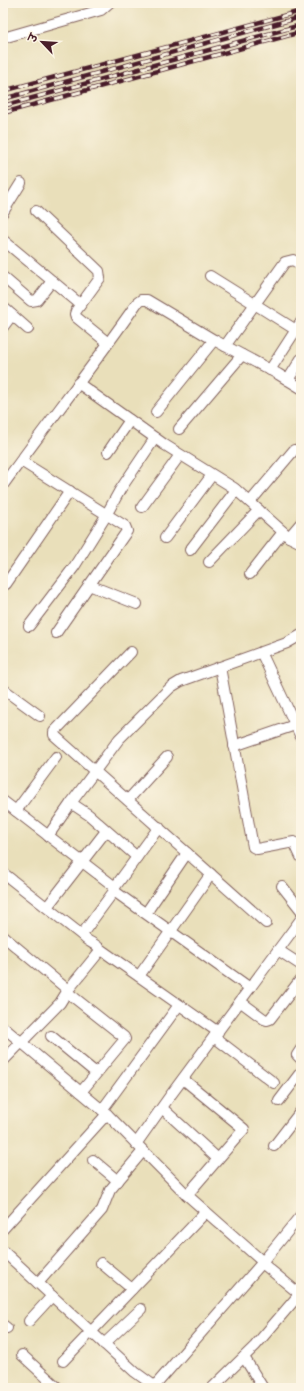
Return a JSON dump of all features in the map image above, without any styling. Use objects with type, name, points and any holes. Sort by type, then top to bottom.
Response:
[{"type":"street","points":[[3,38],[101,10],[105,4]]},
{"type":"street","points":[[5,205],[21,183]]},
{"type":"street","points":[[36,211],[99,272],[100,278],[80,304],[75,314],[108,343]]},
{"type":"street","points":[[3,240],[80,304]]},
{"type":"street","points":[[225,346],[285,262],[293,260],[301,265]]},
{"type":"street","points":[[210,276],[255,304],[298,326],[270,370]]},
{"type":"street","points":[[3,277],[34,302],[52,281]]},
{"type":"street","points":[[3,485],[137,303],[141,300],[146,300],[214,340],[301,388]]},
{"type":"street","points":[[3,307],[28,329]]},
{"type":"street","points":[[3,327],[12,315]]},
{"type":"street","points":[[156,412],[214,340]]},
{"type":"street","points":[[179,429],[242,355]]},
{"type":"street","points":[[288,380],[301,358]]},
{"type":"street","points":[[78,383],[154,438],[236,490],[286,535],[301,543]]},
{"type":"street","points":[[108,452],[130,420]]},
{"type":"street","points":[[29,626],[74,567],[120,490],[154,438]]},
{"type":"street","points":[[250,502],[294,450]]},
{"type":"street","points":[[142,507],[180,455]]},
{"type":"street","points":[[21,461],[126,526],[127,531],[56,633]]},
{"type":"street","points":[[165,538],[212,474]]},
{"type":"street","points":[[190,550],[236,490]]},
{"type":"street","points":[[6,584],[70,491]]},
{"type":"street","points":[[209,562],[259,510]]},
{"type":"street","points":[[250,574],[286,535],[301,523]]},
{"type":"street","points":[[89,586],[137,604]]},
{"type":"street","points":[[48,836],[71,802],[119,739],[171,687],[186,679],[287,643],[301,635]]},
{"type":"street","points":[[131,652],[54,732],[54,735],[266,923]]},
{"type":"street","points":[[261,652],[301,737]]},
{"type":"street","points":[[220,667],[253,847],[257,849],[294,842],[301,857]]},
{"type":"street","points":[[3,689],[40,716]]},
{"type":"street","points":[[234,746],[295,725]]},
{"type":"street","points":[[16,811],[56,756]]},
{"type":"street","points":[[128,800],[167,757]]},
{"type":"street","points":[[3,801],[82,862],[114,889],[250,988]]},
{"type":"street","points":[[71,802],[137,857]]},
{"type":"street","points":[[83,936],[83,933],[159,827]]},
{"type":"street","points":[[47,907],[106,831]]},
{"type":"street","points":[[146,913],[187,853]]},
{"type":"street","points":[[3,873],[100,949],[179,1005],[274,1083]]},
{"type":"street","points":[[139,976],[211,874]]},
{"type":"street","points":[[282,886],[301,910]]},
{"type":"street","points":[[38,1283],[102,1210],[106,1204],[108,1194],[140,1148],[162,1108],[301,919]]},
{"type":"street","points":[[3,936],[67,991],[124,1037],[125,1039],[81,1092]]},
{"type":"street","points":[[3,1060],[60,1003],[67,991],[100,949]]},
{"type":"street","points":[[278,950],[301,965]]},
{"type":"street","points":[[241,1002],[264,1019],[270,1019],[301,979]]},
{"type":"street","points":[[3,1229],[104,1112],[179,1005]]},
{"type":"street","points":[[3,1027],[104,1112],[187,1195],[263,1262],[299,1290],[297,1297],[255,1346],[212,1388]]},
{"type":"street","points":[[51,1036],[96,1073]]},
{"type":"street","points":[[301,1049],[297,1055],[301,1059]]},
{"type":"street","points":[[279,1101],[301,1072]]},
{"type":"street","points":[[183,1079],[244,1129],[187,1195]]},
{"type":"street","points":[[162,1108],[218,1159]]},
{"type":"street","points":[[274,1146],[301,1111]]},
{"type":"street","points":[[93,1160],[118,1181]]},
{"type":"street","points":[[63,1362],[206,1212]]},
{"type":"street","points":[[3,1251],[135,1372],[155,1387],[263,1262],[301,1215]]},
{"type":"street","points":[[101,1264],[132,1289]]},
{"type":"street","points":[[29,1321],[52,1296]]},
{"type":"street","points":[[104,1344],[141,1310]]},
{"type":"street","points":[[22,1355],[58,1388]]},
{"type":"street","points":[[244,1357],[263,1388]]},
{"type":"railway","points":[[3,91],[301,11]]},
{"type":"railway","points":[[3,99],[301,17]]},
{"type":"railway","points":[[3,106],[301,25]]},
{"type":"railway","points":[[3,113],[301,32]]}]
